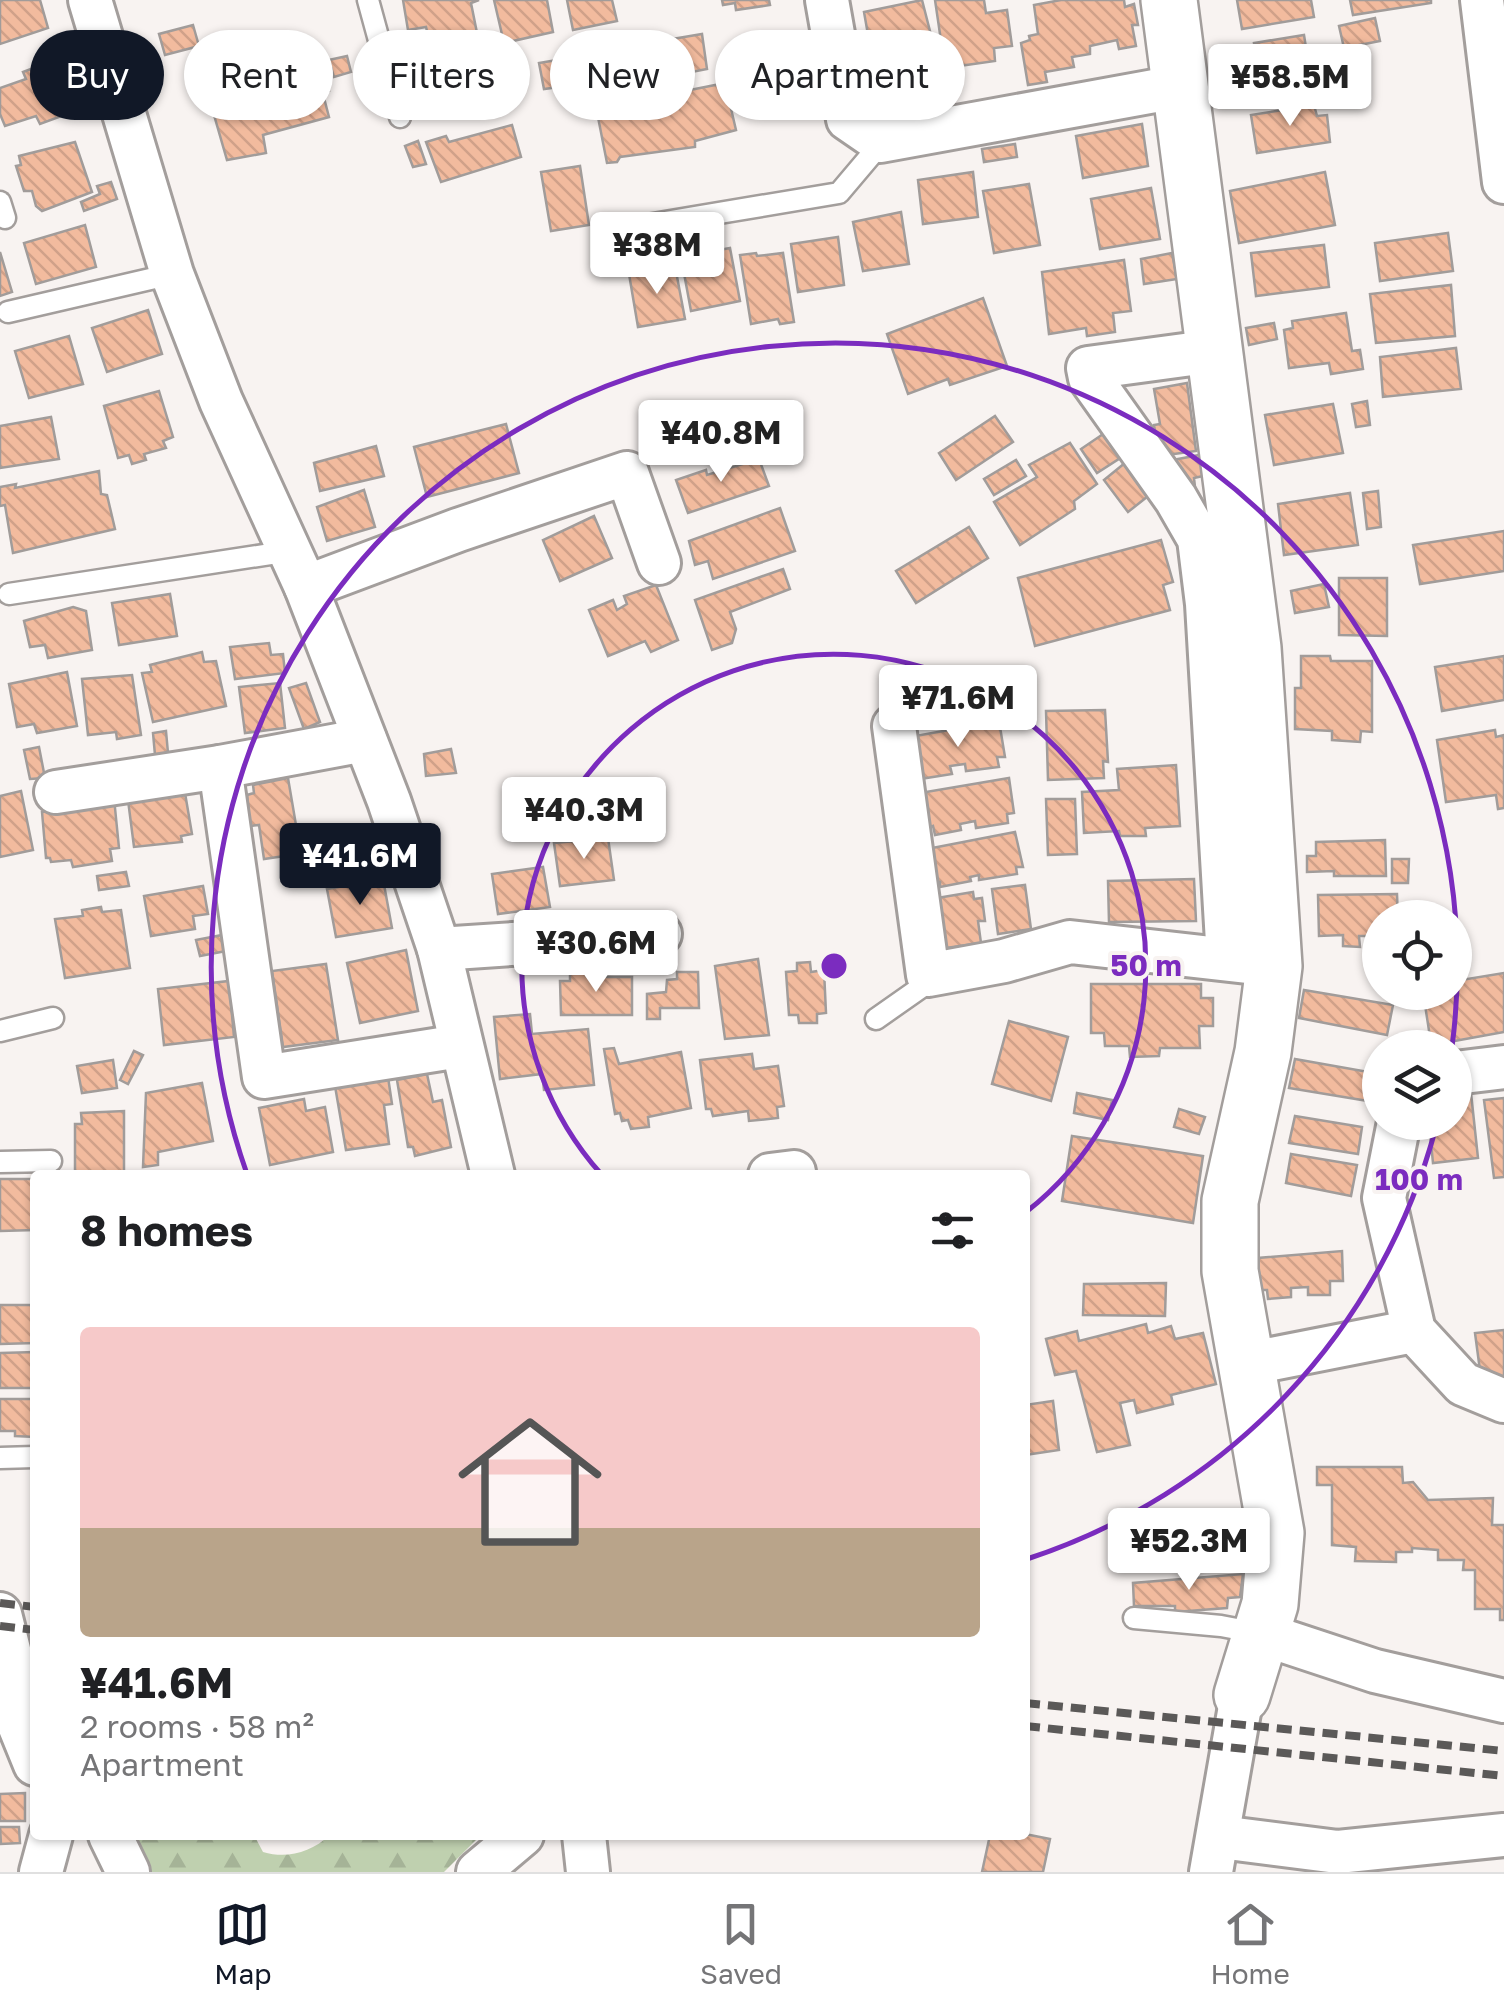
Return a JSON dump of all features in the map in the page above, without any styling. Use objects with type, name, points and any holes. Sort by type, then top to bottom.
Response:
[{"type":"street","points":[[90,0],[172,274],[221,402],[298,569],[365,740],[439,949],[492,1170]]},
{"type":"street","points":[[827,0],[848,119],[880,141],[1182,86]]},
{"type":"street","points":[[1170,0],[1252,648],[1251,962]]},
{"type":"street","points":[[1482,0],[1504,182]]},
{"type":"street","points":[[1214,351],[1088,368],[1090,378],[1176,499],[1199,539],[1263,1052],[1230,1200],[1230,1271],[1276,1533],[1270,1604],[1242,1695],[1216,1855],[1338,1852],[1504,1835]]},
{"type":"street","points":[[298,569],[458,530],[627,473],[658,562]]},
{"type":"street","points":[[894,726],[928,974],[1004,961],[1070,942],[1251,962]]},
{"type":"street","points":[[56,792],[365,740]]},
{"type":"street","points":[[220,767],[264,1077],[460,1046]]},
{"type":"street","points":[[439,949],[660,934]]},
{"type":"street","points":[[1472,1071],[1504,1067]]},
{"type":"street","points":[[1395,1140],[1384,1198],[1414,1331],[1463,1384],[1504,1401]]},
{"type":"street","points":[[1246,1364],[1414,1331]]},
{"type":"street","points":[[0,1614],[10,1658],[14,1716],[30,1753]]},
{"type":"street","points":[[1260,1633],[1375,1670],[1504,1701]]},
{"type":"street","points":[[10,1658],[30,1686]]},
{"type":"street","points":[[42,1872],[51,1840]]},
{"type":"street","points":[[112,1840],[128,1872]]},
{"type":"street","points":[[478,1872],[516,1840]]},
{"type":"street","points":[[585,1840],[588,1872]]},
{"type":"lane","points":[[368,0],[376,30]]},
{"type":"lane","points":[[629,228],[839,193],[884,140]]},
{"type":"lane","points":[[8,312],[172,274]]},
{"type":"lane","points":[[9,594],[298,569]]},
{"type":"lane","points":[[876,1019],[923,986],[928,974]]},
{"type":"lane","points":[[0,1030],[53,1018]]},
{"type":"lane","points":[[0,1162],[52,1161]]},
{"type":"lane","points":[[0,1458],[30,1457]]},
{"type":"lane","points":[[1134,1618],[1260,1633]]},
{"type":"green space","points":[[129,1840],[257,1840],[263,1852],[281,1855],[306,1850],[323,1840],[476,1840],[444,1872],[146,1872]]},
{"type":"building","points":[[40,0],[48,28],[30,30],[30,34],[0,44],[0,1]]},
{"type":"building","points":[[403,0],[479,0],[471,3],[476,30],[426,27],[408,30]]},
{"type":"building","points":[[494,0],[547,0],[550,33],[530,37],[530,30],[501,30]]},
{"type":"building","points":[[567,0],[612,0],[617,21],[573,30]]},
{"type":"building","points":[[722,0],[769,0],[770,5],[736,10],[735,3],[723,5]]},
{"type":"building","points":[[922,0],[930,30],[867,30],[864,12]]},
{"type":"building","points":[[935,0],[984,0],[986,13],[1007,10],[1012,46],[994,48],[995,61],[965,65],[965,30],[939,30]]},
{"type":"building","points":[[1061,0],[1124,0],[1125,7],[1134,4],[1136,46],[1119,49],[1117,40],[1090,46],[1090,54],[1072,57],[1074,67],[1045,72],[1047,82],[1028,85],[1021,43],[1038,34],[1034,5]]},
{"type":"building","points":[[1237,0],[1311,0],[1314,17],[1242,29]]},
{"type":"building","points":[[1350,0],[1431,0],[1431,3],[1353,15]]},
{"type":"building","points":[[1375,18],[1380,41],[1344,48],[1339,26]]},
{"type":"building","points":[[193,25],[194,30],[184,30],[184,50],[165,55],[164,33]]},
{"type":"building","points":[[702,34],[707,69],[695,71],[695,35]]},
{"type":"building","points":[[1304,35],[1307,54],[1316,52],[1319,83],[1296,86],[1297,98],[1269,101],[1267,94],[1257,95],[1254,43]]},
{"type":"building","points":[[347,56],[351,72],[334,77],[333,59]]},
{"type":"building","points":[[550,61],[550,88],[544,89],[539,63]]},
{"type":"building","points":[[1243,66],[1247,95],[1223,98],[1220,68]]},
{"type":"building","points":[[30,69],[30,118],[5,126],[0,114],[0,88],[26,79],[23,72]]},
{"type":"building","points":[[715,85],[715,120],[734,120],[736,130],[695,141],[695,147],[620,157],[617,162],[607,163],[599,120],[695,120],[695,89]]},
{"type":"building","points":[[1314,105],[1317,116],[1327,115],[1330,142],[1257,153],[1251,115]]},
{"type":"building","points":[[215,120],[318,120],[263,135],[266,153],[227,160]]},
{"type":"building","points":[[1142,124],[1148,166],[1083,178],[1076,136]]},
{"type":"building","points":[[512,125],[521,157],[441,182],[426,142],[446,136],[449,142]]},
{"type":"building","points":[[418,141],[426,164],[413,167],[405,146]]},
{"type":"building","points":[[75,142],[92,192],[42,211],[36,206],[32,191],[24,191],[16,166],[21,165],[19,156]]},
{"type":"building","points":[[1015,144],[1017,157],[984,162],[982,149]]},
{"type":"building","points":[[580,166],[589,225],[551,231],[541,172]]},
{"type":"building","points":[[973,172],[978,217],[923,224],[918,180]]},
{"type":"building","points":[[1325,172],[1335,225],[1239,243],[1230,191]]},
{"type":"building","points":[[111,182],[117,199],[84,211],[81,202],[100,194],[97,186]]},
{"type":"building","points":[[1029,184],[1040,245],[994,253],[983,191]]},
{"type":"building","points":[[1151,188],[1160,239],[1100,249],[1091,199]]},
{"type":"building","points":[[901,212],[909,264],[863,271],[853,222]]},
{"type":"building","points":[[85,225],[96,267],[36,284],[24,243]]},
{"type":"building","points":[[1448,233],[1453,271],[1380,281],[1375,243]]},
{"type":"building","points":[[838,237],[844,285],[798,292],[791,244]]},
{"type":"building","points":[[1324,245],[1329,287],[1256,296],[1251,253]]},
{"type":"building","points":[[730,248],[740,301],[691,311],[681,257]]},
{"type":"building","points":[[0,252],[12,292],[0,296]]},
{"type":"building","points":[[783,253],[794,322],[780,324],[778,319],[751,324],[740,255]]},
{"type":"building","points":[[1172,253],[1177,279],[1144,284],[1141,259]]},
{"type":"building","points":[[1124,260],[1131,311],[1113,313],[1115,332],[1087,336],[1086,328],[1049,334],[1042,272]]},
{"type":"building","points":[[675,266],[685,319],[638,327],[629,274]]},
{"type":"building","points":[[1451,285],[1455,336],[1376,343],[1370,294]]},
{"type":"building","points":[[983,298],[1007,366],[950,385],[948,379],[908,394],[887,334]]},
{"type":"building","points":[[148,310],[162,354],[107,372],[92,328]]},
{"type":"building","points":[[1346,313],[1352,351],[1360,350],[1363,369],[1331,374],[1329,363],[1289,368],[1284,330],[1293,328],[1292,321]]},
{"type":"building","points":[[1274,323],[1277,339],[1249,345],[1246,328]]},
{"type":"building","points":[[69,336],[83,384],[29,398],[15,351]]},
{"type":"building","points":[[1456,348],[1461,389],[1383,397],[1380,357]]},
{"type":"building","points":[[1187,383],[1196,451],[1159,456],[1154,425],[1160,424],[1154,389]]},
{"type":"building","points":[[159,391],[173,437],[163,441],[166,448],[144,454],[146,460],[132,464],[129,455],[118,458],[104,406]]},
{"type":"building","points":[[1367,401],[1370,425],[1356,427],[1352,404]]},
{"type":"building","points":[[1333,404],[1343,453],[1274,465],[1265,415]]},
{"type":"building","points":[[995,416],[1013,442],[956,480],[939,453]]},
{"type":"building","points":[[51,417],[59,459],[0,468],[0,426]]},
{"type":"building","points":[[506,424],[519,473],[427,497],[414,447]]},
{"type":"building","points":[[1112,428],[1128,453],[1097,473],[1081,449]]},
{"type":"building","points":[[1070,443],[1097,484],[1074,501],[1075,509],[1020,545],[994,502],[1037,477],[1029,465]]},
{"type":"building","points":[[376,446],[384,476],[320,491],[314,463]]},
{"type":"building","points":[[1199,455],[1203,476],[1194,478],[1195,487],[1183,487],[1173,460]]},
{"type":"building","points":[[1131,458],[1157,489],[1128,512],[1104,480]]},
{"type":"building","points":[[759,459],[769,486],[688,513],[676,480]]},
{"type":"building","points":[[1016,460],[1026,476],[994,495],[984,479]]},
{"type":"building","points":[[99,471],[101,494],[107,495],[115,529],[13,553],[5,505],[0,506],[0,487],[16,484],[15,488]]},
{"type":"building","points":[[364,490],[375,527],[327,541],[317,507]]},
{"type":"building","points":[[1378,491],[1381,527],[1367,529],[1363,493]]},
{"type":"building","points":[[1350,493],[1358,545],[1284,555],[1278,504]]},
{"type":"building","points":[[780,508],[795,551],[713,579],[708,561],[695,565],[689,541]]},
{"type":"building","points":[[594,516],[612,558],[560,581],[543,540]]},
{"type":"building","points":[[969,527],[988,558],[916,603],[896,571]]},
{"type":"building","points":[[1504,531],[1504,571],[1420,584],[1413,545]]},
{"type":"building","points":[[1161,540],[1173,582],[1163,585],[1170,610],[1035,646],[1018,578]]},
{"type":"building","points":[[783,569],[790,589],[730,612],[736,629],[732,643],[712,650],[695,600]]},
{"type":"building","points":[[1339,578],[1387,578],[1387,636],[1339,635]]},
{"type":"building","points":[[1324,584],[1329,607],[1295,613],[1291,591]]},
{"type":"building","points":[[656,585],[678,640],[651,652],[645,641],[608,656],[589,610],[613,600],[617,610],[627,604],[624,596]]},
{"type":"building","points":[[170,594],[177,636],[119,645],[112,603]]},
{"type":"building","points":[[73,607],[86,611],[92,650],[48,658],[45,645],[30,647],[24,621]]},
{"type":"building","points":[[269,643],[271,655],[283,654],[285,673],[235,679],[230,647]]},
{"type":"building","points":[[202,652],[204,662],[216,661],[226,706],[153,722],[142,673],[152,672],[150,665]]},
{"type":"building","points":[[1301,656],[1372,661],[1372,732],[1361,731],[1360,742],[1332,740],[1332,731],[1295,729],[1295,688],[1301,688]]},
{"type":"building","points":[[1504,656],[1504,700],[1442,711],[1435,667]]},
{"type":"building","points":[[67,672],[77,726],[37,733],[34,724],[17,727],[9,684]]},
{"type":"building","points":[[132,675],[141,735],[117,739],[116,732],[88,735],[82,679]]},
{"type":"building","points":[[280,683],[285,728],[245,733],[239,687]]},
{"type":"building","points":[[306,683],[320,722],[304,729],[289,688]]},
{"type":"building","points":[[1105,710],[1108,762],[1103,761],[1104,778],[1048,780],[1046,711]]},
{"type":"building","points":[[999,721],[1005,757],[997,757],[999,767],[966,771],[965,764],[950,766],[952,774],[920,779],[910,737]]},
{"type":"building","points":[[1495,730],[1496,737],[1504,735],[1504,808],[1498,809],[1496,795],[1446,802],[1437,740]]},
{"type":"building","points":[[166,731],[168,753],[155,755],[153,733]]},
{"type":"building","points":[[39,747],[45,778],[30,779],[24,750]]},
{"type":"building","points":[[451,749],[456,773],[426,776],[424,754]]},
{"type":"building","points":[[1176,765],[1180,826],[1145,828],[1146,836],[1120,836],[1119,831],[1084,833],[1082,792],[1119,790],[1117,769]]},
{"type":"building","points":[[288,778],[305,853],[264,859],[259,825],[250,826],[247,795],[254,793],[253,785]]},
{"type":"building","points":[[1009,778],[1014,813],[1007,814],[1008,823],[976,828],[975,821],[960,824],[961,830],[935,835],[933,826],[925,829],[920,793]]},
{"type":"building","points":[[21,791],[33,850],[0,857],[0,796]]},
{"type":"building","points":[[185,793],[192,834],[181,836],[182,842],[134,847],[128,800]]},
{"type":"building","points":[[114,798],[119,848],[110,849],[112,861],[73,867],[71,860],[51,862],[46,858],[42,812],[96,807]]},
{"type":"building","points":[[1046,799],[1075,799],[1077,854],[1048,855]]},
{"type":"building","points":[[1015,832],[1023,867],[1016,867],[1017,874],[979,880],[979,875],[970,877],[971,881],[940,887],[940,882],[932,883],[927,849]]},
{"type":"building","points":[[608,838],[614,880],[560,886],[554,843]]},
{"type":"building","points":[[1385,840],[1386,876],[1307,872],[1307,856],[1316,856],[1316,842]]},
{"type":"building","points":[[1392,859],[1409,859],[1408,883],[1392,883]]},
{"type":"building","points":[[543,867],[550,907],[498,914],[492,874]]},
{"type":"building","points":[[126,872],[129,886],[99,890],[97,876]]},
{"type":"building","points":[[383,879],[392,928],[336,937],[327,889]]},
{"type":"building","points":[[1194,879],[1196,921],[1109,922],[1108,881]]},
{"type":"building","points":[[1025,885],[1031,929],[998,934],[992,889]]},
{"type":"building","points":[[203,886],[208,914],[193,916],[195,929],[151,936],[144,896]]},
{"type":"building","points":[[973,892],[974,899],[982,898],[985,921],[978,921],[981,943],[946,948],[937,898]]},
{"type":"building","points":[[1397,894],[1397,900],[1362,900],[1360,947],[1343,946],[1343,935],[1319,936],[1318,895]]},
{"type":"building","points":[[101,907],[102,912],[121,910],[130,968],[65,978],[55,919],[83,916],[82,910]]},
{"type":"building","points":[[222,935],[226,951],[200,956],[196,940]]},
{"type":"building","points":[[406,950],[418,1011],[360,1023],[347,963]]},
{"type":"building","points":[[758,959],[769,1035],[725,1039],[715,966]]},
{"type":"building","points":[[810,962],[811,972],[824,970],[826,1013],[817,1014],[817,1023],[799,1023],[798,1015],[789,1015],[786,972],[797,971],[797,963]]},
{"type":"building","points":[[326,964],[338,1040],[283,1047],[272,971]]},
{"type":"building","points":[[677,972],[698,972],[699,1008],[660,1008],[660,1019],[647,1019],[647,994],[666,992],[667,980],[677,979]]},
{"type":"building","points":[[598,973],[598,977],[632,977],[632,1015],[561,1015],[560,981],[570,981],[570,974]]},
{"type":"building","points":[[1504,973],[1504,1032],[1472,1038],[1472,1030],[1429,1030],[1426,1010],[1472,1010],[1472,978]]},
{"type":"building","points":[[229,981],[234,1037],[164,1045],[158,989]]},
{"type":"building","points":[[1091,984],[1201,984],[1201,998],[1213,998],[1213,1026],[1199,1026],[1200,1048],[1160,1048],[1159,1056],[1130,1057],[1129,1046],[1105,1046],[1104,1033],[1091,1033]]},
{"type":"building","points":[[1304,990],[1362,1000],[1362,1010],[1392,1010],[1388,1030],[1362,1030],[1299,1018]]},
{"type":"building","points":[[530,1014],[532,1034],[588,1029],[594,1085],[544,1090],[542,1074],[500,1079],[494,1017]]},
{"type":"building","points":[[1009,1021],[1068,1037],[1051,1101],[992,1084]]},
{"type":"building","points":[[614,1048],[619,1064],[681,1052],[691,1108],[648,1117],[649,1127],[631,1129],[628,1120],[622,1121],[620,1113],[615,1114],[604,1049]]},
{"type":"building","points":[[134,1051],[143,1055],[128,1084],[120,1080]]},
{"type":"building","points":[[752,1054],[754,1069],[778,1066],[784,1106],[777,1107],[778,1118],[749,1121],[748,1111],[713,1116],[711,1109],[706,1109],[700,1060]]},
{"type":"building","points":[[1295,1059],[1362,1071],[1362,1100],[1289,1088]]},
{"type":"building","points":[[113,1060],[117,1088],[82,1093],[77,1066]]},
{"type":"building","points":[[427,1074],[433,1102],[442,1100],[451,1147],[415,1156],[413,1147],[408,1147],[397,1080]]},
{"type":"building","points":[[388,1077],[392,1104],[384,1105],[389,1144],[346,1150],[335,1086]]},
{"type":"building","points":[[202,1083],[213,1141],[158,1152],[158,1165],[143,1167],[146,1093]]},
{"type":"building","points":[[1077,1093],[1112,1100],[1108,1120],[1074,1113]]},
{"type":"building","points":[[1504,1098],[1504,1177],[1494,1178],[1484,1100]]},
{"type":"building","points":[[304,1099],[306,1111],[325,1107],[333,1152],[270,1165],[259,1108]]},
{"type":"building","points":[[1472,1102],[1478,1158],[1433,1163],[1431,1140],[1472,1140]]},
{"type":"building","points":[[1179,1109],[1205,1117],[1199,1134],[1174,1127]]},
{"type":"building","points":[[124,1111],[124,1170],[75,1170],[75,1124],[82,1124],[81,1113]]},
{"type":"building","points":[[1295,1116],[1362,1127],[1358,1154],[1289,1143]]},
{"type":"building","points":[[1072,1136],[1203,1156],[1193,1223],[1062,1201]]},
{"type":"building","points":[[1291,1154],[1357,1165],[1351,1196],[1286,1183]]},
{"type":"building","points":[[0,1179],[30,1179],[30,1230],[0,1231]]},
{"type":"building","points":[[1342,1251],[1343,1281],[1330,1281],[1330,1295],[1308,1295],[1308,1287],[1291,1288],[1291,1297],[1268,1299],[1267,1290],[1260,1290],[1258,1258]]},
{"type":"building","points":[[1166,1283],[1165,1316],[1083,1315],[1084,1284]]},
{"type":"building","points":[[0,1305],[30,1305],[30,1343],[0,1344]]},
{"type":"building","points":[[1146,1324],[1148,1333],[1171,1326],[1175,1339],[1203,1333],[1216,1384],[1171,1395],[1173,1404],[1137,1413],[1134,1400],[1120,1403],[1130,1445],[1097,1452],[1076,1371],[1055,1375],[1046,1339],[1077,1331],[1079,1341]]},
{"type":"building","points":[[1504,1330],[1504,1382],[1499,1383],[1498,1375],[1481,1378],[1475,1333]]},
{"type":"building","points":[[30,1352],[30,1388],[0,1388],[0,1353]]},
{"type":"building","points":[[0,1399],[30,1399],[30,1437],[0,1431]]},
{"type":"building","points":[[1053,1401],[1059,1450],[1030,1454],[1030,1404]]},
{"type":"building","points":[[1317,1467],[1402,1467],[1403,1483],[1413,1482],[1428,1500],[1493,1498],[1492,1525],[1504,1525],[1504,1620],[1500,1620],[1500,1609],[1475,1609],[1475,1570],[1463,1570],[1464,1560],[1438,1560],[1438,1550],[1412,1548],[1412,1552],[1396,1552],[1396,1562],[1355,1561],[1356,1547],[1332,1545],[1332,1485],[1317,1485]]},
{"type":"building","points":[[1236,1510],[1244,1547],[1187,1560],[1178,1523]]},
{"type":"building","points":[[1167,1524],[1176,1561],[1154,1566],[1146,1529]]},
{"type":"building","points":[[1243,1574],[1240,1597],[1228,1598],[1227,1608],[1175,1612],[1175,1606],[1134,1606],[1133,1583]]},
{"type":"building","points":[[25,1793],[25,1821],[0,1821],[0,1794]]},
{"type":"building","points":[[0,1827],[19,1827],[20,1843],[1,1844]]},
{"type":"building","points":[[1030,1835],[1050,1839],[1043,1872],[982,1872],[989,1840],[1030,1840]]},
{"type":"railway","points":[[0,1603],[30,1606]]},
{"type":"railway","points":[[0,1626],[30,1629]]},
{"type":"railway","points":[[1030,1704],[1504,1751]]},
{"type":"railway","points":[[1030,1727],[1504,1776]]}]
